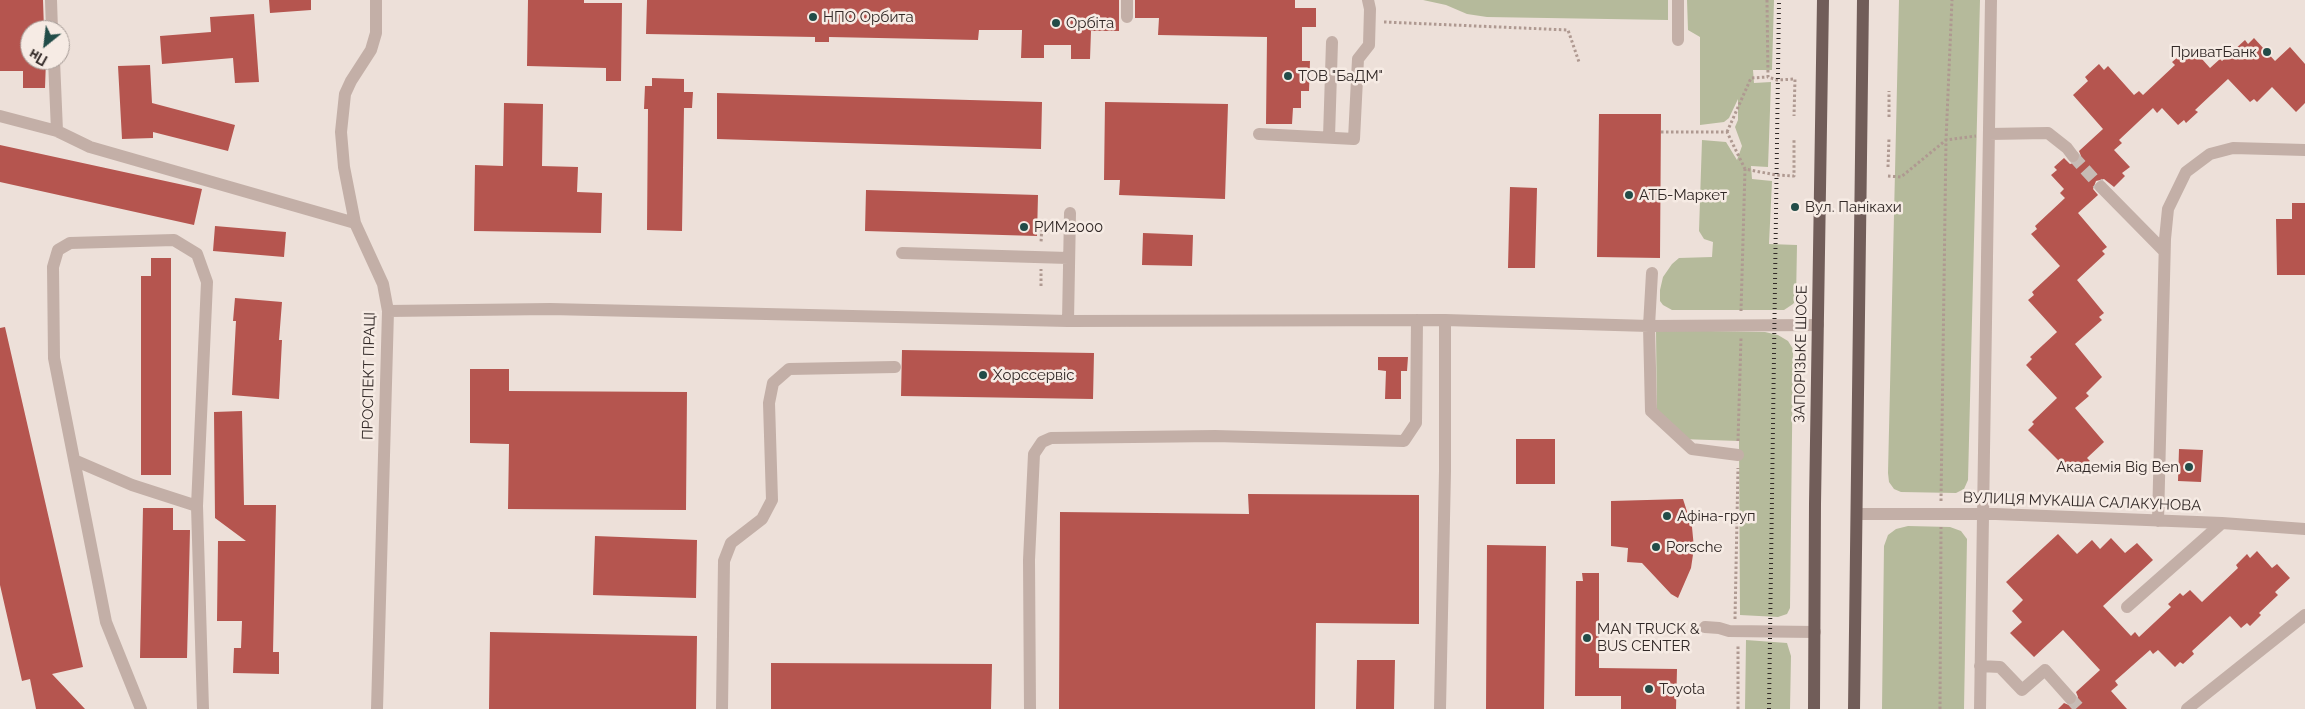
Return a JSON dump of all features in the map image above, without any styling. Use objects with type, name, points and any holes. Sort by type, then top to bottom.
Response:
[{"type":"main road","name":"ЗАПОРІЗЬКЕ ШОСЕ","points":[[1814,709],[1815,504],[1823,0]]},
{"type":"main road","points":[[1854,709],[1863,0]]},
{"type":"street","points":[[51,0],[52,20]]},
{"type":"street","name":"ПРОСПЕКТ ПРАЦІ","points":[[376,0],[376,33],[371,50],[350,80],[345,94],[341,132],[344,167],[355,223],[383,284],[388,312],[377,709]]},
{"type":"street","points":[[1127,0],[1127,16]]},
{"type":"street","points":[[1259,134],[1354,139],[1358,59],[1369,45],[1371,21],[1368,0]]},
{"type":"street","points":[[1678,0],[1678,40]]},
{"type":"street","points":[[1980,709],[1991,0]]},
{"type":"street","points":[[1329,138],[1332,42]]},
{"type":"street","points":[[55,70],[58,130]]},
{"type":"street","points":[[0,116],[58,130],[90,147],[355,223]]},
{"type":"street","points":[[1989,134],[2048,133],[2067,148],[2073,156]]},
{"type":"street","points":[[2158,521],[2164,251],[2168,209],[2186,172],[2210,154],[2232,148],[2305,150]]},
{"type":"street","points":[[2101,187],[2164,251]]},
{"type":"street","points":[[1068,322],[1070,213]]},
{"type":"street","points":[[141,709],[106,622],[54,358],[53,267],[58,250],[70,243],[174,240],[197,254],[207,282],[197,506],[203,709]]},
{"type":"street","points":[[902,252],[1068,258]]},
{"type":"street","points":[[1652,273],[1649,326],[1650,412],[1692,449],[1738,455]]},
{"type":"street","points":[[388,312],[550,309],[1068,322],[1445,320],[1649,326],[1818,325]]},
{"type":"street","points":[[1030,709],[1029,560],[1034,454],[1042,442],[1051,438],[1215,436],[1404,441],[1416,423],[1417,320]]},
{"type":"street","points":[[1440,709],[1445,320]]},
{"type":"street","points":[[722,709],[724,561],[731,543],[762,519],[772,500],[768,403],[773,383],[789,369],[895,367]]},
{"type":"street","points":[[74,460],[132,485],[197,506]]},
{"type":"street","name":"ВУЛИЦЯ МУКАША САЛАКУНОВА","points":[[1857,514],[1941,512],[2222,523],[2305,530]]},
{"type":"street","points":[[2127,607],[2222,523]]},
{"type":"street","points":[[2187,709],[2305,615]]},
{"type":"street","points":[[1705,627],[1735,631],[1815,632]]},
{"type":"street","points":[[1980,666],[2000,667],[2022,690],[2045,670],[2070,698]]},
{"type":"path","points":[[1767,0],[1768,77]]},
{"type":"path","points":[[1940,709],[1946,140],[1952,0]]},
{"type":"path","points":[[1371,21],[1568,30],[1579,62]]},
{"type":"path","points":[[1738,709],[1738,642],[1735,631],[1745,169],[1727,132],[1751,78],[1795,79],[1794,116]]},
{"type":"path","points":[[1889,91],[1889,118]]},
{"type":"path","points":[[1661,132],[1727,132]]},
{"type":"path","points":[[1888,176],[1901,177],[1946,140],[1989,134]]},
{"type":"path","points":[[1888,167],[1889,138]]},
{"type":"path","points":[[1745,169],[1776,176],[1794,176],[1794,139]]},
{"type":"path","points":[[1038,222],[1042,223],[1041,236]]},
{"type":"green space","points":[[1423,0],[1668,0],[1668,20],[1487,17],[1467,14],[1446,5]]},
{"type":"green space","points":[[1687,0],[1774,0],[1772,70],[1753,70],[1754,83],[1771,82],[1768,167],[1751,166],[1752,179],[1772,181],[1769,244],[1797,245],[1796,300],[1784,310],[1672,310],[1660,301],[1663,277],[1679,258],[1712,257],[1713,242],[1704,239],[1699,231],[1702,140],[1726,142],[1737,160],[1742,146],[1735,127],[1738,120],[1738,99],[1729,118],[1724,122],[1700,125],[1700,37],[1688,30]]},
{"type":"green space","points":[[1899,0],[1980,0],[1968,480],[1964,489],[1956,493],[1901,492],[1894,489],[1889,482]]},
{"type":"green space","points":[[1656,330],[1765,332],[1778,335],[1788,341],[1793,349],[1790,608],[1787,614],[1778,617],[1740,615],[1739,441],[1681,439],[1657,420]]},
{"type":"green space","points":[[1908,526],[1950,527],[1961,531],[1967,539],[1964,709],[1882,709],[1884,546],[1888,535],[1896,529]]},
{"type":"green space","points":[[1746,640],[1787,643],[1791,656],[1790,709],[1745,709]]},
{"type":"building","points":[[0,0],[43,0],[44,20],[20,20],[20,70],[46,70],[45,88],[23,88],[23,71],[0,71]]},
{"type":"building","points":[[269,0],[311,0],[311,10],[270,13]]},
{"type":"building","points":[[528,0],[584,0],[584,3],[622,3],[621,81],[606,81],[606,68],[527,66]]},
{"type":"building","name":"НПО Орбита","points":[[647,0],[1119,0],[1119,31],[1091,31],[1090,59],[1071,59],[1071,45],[1044,45],[1044,58],[1021,58],[1022,30],[979,30],[978,40],[829,37],[829,42],[815,42],[815,37],[646,34]]},
{"type":"building","name":"ТОВ \"БаДМ\"","points":[[1135,0],[1295,0],[1295,8],[1316,8],[1316,27],[1302,27],[1302,61],[1310,61],[1309,91],[1301,91],[1301,108],[1293,108],[1292,124],[1266,124],[1267,37],[1158,35],[1159,18],[1135,18]]},
{"type":"building","points":[[254,14],[259,82],[235,83],[233,58],[162,64],[160,36],[211,32],[210,17]]},
{"type":"building","points":[[2254,38],[2275,61],[2290,47],[2305,64],[2305,103],[2296,112],[2272,87],[2257,102],[2254,99],[2250,102],[2228,79],[2195,110],[2198,112],[2186,123],[2184,120],[2178,125],[2162,108],[2157,113],[2153,108],[2119,140],[2122,143],[2114,150],[2130,167],[2122,173],[2125,176],[2114,187],[2104,179],[2096,181],[2093,189],[2098,195],[2078,213],[2107,247],[2102,251],[2105,254],[2077,280],[2104,313],[2099,317],[2102,320],[2075,344],[2102,377],[2086,393],[2089,396],[2075,408],[2104,442],[2087,458],[2090,461],[2078,472],[2076,469],[2071,473],[2028,430],[2034,424],[2032,422],[2057,398],[2026,365],[2032,359],[2030,357],[2057,332],[2028,300],[2034,295],[2032,292],[2060,266],[2031,234],[2037,229],[2035,226],[2065,198],[2060,193],[2064,189],[2051,175],[2057,170],[2054,167],[2064,158],[2070,164],[2078,162],[2081,156],[2079,151],[2103,129],[2073,95],[2088,81],[2085,77],[2099,64],[2104,70],[2108,66],[2134,95],[2139,91],[2143,95],[2175,65],[2172,62],[2184,52],[2187,55],[2193,49],[2210,68],[2220,59],[2222,61],[2245,40],[2248,44]]},
{"type":"building","points":[[150,65],[152,103],[235,125],[228,151],[153,132],[153,138],[122,139],[118,66]]},
{"type":"building","points":[[652,78],[684,79],[684,92],[693,92],[692,108],[684,108],[682,231],[647,230],[648,109],[644,109],[645,86],[652,86]]},
{"type":"building","points":[[717,93],[1042,102],[1041,149],[717,139]]},
{"type":"building","points":[[1105,102],[1228,104],[1225,199],[1119,195],[1120,180],[1104,180]]},
{"type":"building","points":[[504,103],[543,104],[542,166],[578,167],[577,192],[602,193],[601,233],[474,231],[475,165],[503,166]]},
{"type":"building","name":"АТБ-Маркет","points":[[1599,114],[1661,114],[1660,258],[1597,257]]},
{"type":"building","points":[[0,145],[202,189],[194,225],[0,182]]},
{"type":"building","points":[[1510,187],[1537,188],[1535,268],[1508,268]]},
{"type":"building","points":[[866,190],[1038,195],[1037,236],[865,231]]},
{"type":"building","points":[[2292,203],[2305,203],[2305,275],[2277,275],[2276,219],[2292,219]]},
{"type":"building","points":[[215,226],[286,232],[284,257],[213,251]]},
{"type":"building","points":[[1143,233],[1193,235],[1192,266],[1142,265]]},
{"type":"building","points":[[151,258],[171,258],[171,475],[141,475],[141,276],[151,276]]},
{"type":"building","points":[[235,298],[282,302],[279,340],[282,340],[279,399],[232,395],[236,321],[233,321]]},
{"type":"building","points":[[5,327],[83,667],[52,674],[85,709],[36,709],[30,679],[22,681],[0,585],[0,328]]},
{"type":"building","points":[[902,350],[1094,353],[1093,399],[901,396]]},
{"type":"building","points":[[1378,357],[1408,357],[1407,371],[1401,371],[1401,399],[1385,399],[1386,371],[1378,370]]},
{"type":"building","points":[[470,369],[509,369],[509,391],[687,392],[686,510],[508,509],[509,444],[470,443]]},
{"type":"building","points":[[242,411],[244,505],[276,505],[273,652],[279,652],[279,674],[233,673],[234,648],[241,648],[242,621],[217,621],[218,541],[246,541],[215,518],[214,412]]},
{"type":"building","points":[[1516,439],[1555,439],[1555,484],[1516,484]]},
{"type":"building","points":[[2179,449],[2203,450],[2201,482],[2178,481]]},
{"type":"building","points":[[1248,494],[1419,495],[1419,624],[1316,623],[1315,709],[1059,709],[1060,512],[1249,514]]},
{"type":"building","name":"Porsche","points":[[1683,499],[1692,527],[1694,548],[1691,568],[1678,598],[1671,594],[1642,563],[1627,562],[1628,548],[1611,546],[1611,501]]},
{"type":"building","points":[[143,508],[173,508],[173,530],[190,530],[187,658],[140,658]]},
{"type":"building","points":[[2058,534],[2077,554],[2092,540],[2100,549],[2111,538],[2125,553],[2137,543],[2153,560],[2103,606],[2131,636],[2135,632],[2139,637],[2171,607],[2168,604],[2180,593],[2183,596],[2190,590],[2202,602],[2238,568],[2236,565],[2247,554],[2250,558],[2257,551],[2272,568],[2277,564],[2290,578],[2275,592],[2278,595],[2259,613],[2261,615],[2250,626],[2247,623],[2241,628],[2230,616],[2192,651],[2194,654],[2183,664],[2180,662],[2175,667],[2158,650],[2153,654],[2150,650],[2115,681],[2118,685],[2111,691],[2127,709],[2058,709],[2064,703],[2071,706],[2076,704],[2078,697],[2076,692],[2100,670],[2063,630],[2034,657],[2010,633],[2022,622],[2012,611],[2023,600],[2006,582]]},
{"type":"building","points":[[595,536],[697,540],[696,598],[593,595]]},
{"type":"building","points":[[1487,545],[1546,546],[1544,709],[1486,709]]},
{"type":"building","points":[[1582,573],[1599,573],[1599,668],[1677,669],[1676,709],[1621,709],[1621,696],[1575,696],[1576,581],[1583,581]]},
{"type":"building","points":[[490,632],[697,636],[696,709],[489,709]]},
{"type":"building","points":[[1357,660],[1395,660],[1394,709],[1356,709]]},
{"type":"building","points":[[771,663],[992,664],[991,709],[771,709]]},
{"type":"tunnel","points":[[2073,156],[2101,187]]},
{"type":"tunnel","points":[[2070,698],[2080,709]]},
{"type":"railway","points":[[1769,709],[1779,0]]},
{"type":"place","name":"НПО Орбита","points":[[813,17]]},
{"type":"place","name":"Орбіта","points":[[1056,23]]},
{"type":"place","name":"ПриватБанк","points":[[2267,52]]},
{"type":"place","name":"ТОВ \"БаДМ\"","points":[[1288,76]]},
{"type":"place","name":"АТБ-Маркет","points":[[1629,195]]},
{"type":"place","name":"Вул. Панікахи","points":[[1795,207]]},
{"type":"place","name":"РИМ2000","points":[[1024,227]]},
{"type":"place","name":"Хорссервіс","points":[[983,375]]},
{"type":"place","name":"Академія Big Ben","points":[[2189,467]]},
{"type":"place","name":"Афіна-груп","points":[[1667,516]]},
{"type":"place","name":"Porsche","points":[[1656,547]]},
{"type":"place","name":"MAN TRUCK & BUS CENTER","points":[[1587,638]]},
{"type":"place","name":"Toyota","points":[[1649,689]]}]
